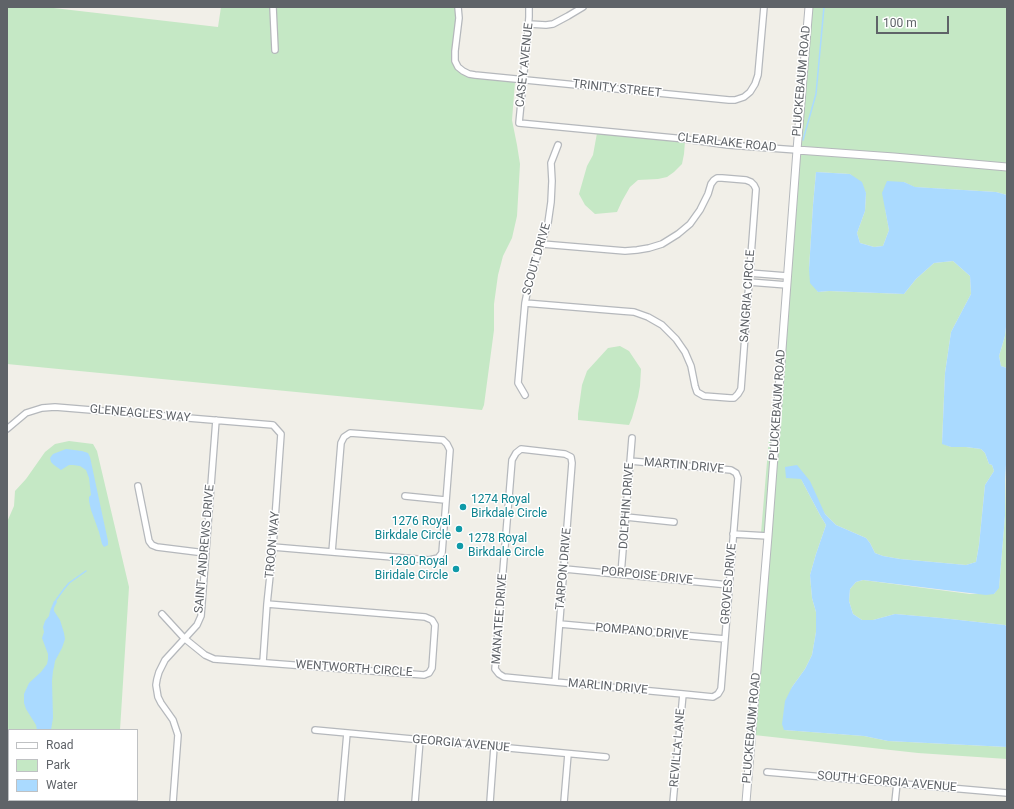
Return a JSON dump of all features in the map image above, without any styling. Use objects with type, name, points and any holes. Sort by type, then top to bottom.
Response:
[{"type":"street","points":[[273,7],[275,50]]},
{"type":"street","name":"TRINITY STREET","points":[[458,7],[459,18],[455,61],[458,67],[463,71],[475,76],[722,100],[735,100],[744,97],[750,92],[755,84],[758,75],[764,7]]},
{"type":"street","name":"CASEY AVENUE","points":[[519,123],[529,24],[529,7]]},
{"type":"street","points":[[529,24],[553,24],[583,7]]},
{"type":"street","name":"PLUCKEBAUM ROAD","points":[[746,802],[768,536],[796,150],[809,7]]},
{"type":"street","name":"CLEARLAKE ROAD","points":[[519,123],[728,144],[1007,167]]},
{"type":"street","name":"SCOUT DRIVE","points":[[525,395],[518,383],[525,303],[530,278],[548,223],[552,182],[551,162],[558,145]]},
{"type":"street","name":"SANGRIA CIRCLE","points":[[525,303],[634,312],[648,317],[662,325],[676,339],[685,352],[691,366],[697,392],[704,396],[734,398],[741,389],[756,189],[754,185],[746,180],[717,178],[711,184],[700,210],[690,224],[662,244],[650,248],[625,251],[542,244]]},
{"type":"street","points":[[749,273],[787,276]]},
{"type":"street","points":[[749,282],[787,285]]},
{"type":"street","name":"GLENEAGLES WAY","points":[[7,429],[26,413],[42,408],[55,407],[273,425],[277,428]]},
{"type":"street","name":"SAINT ANDREWS DRIVE","points":[[173,802],[178,736],[173,720],[158,697],[156,685],[163,663],[197,625],[201,616],[216,420]]},
{"type":"street","name":"TROON WAY","points":[[263,662],[281,434],[277,428]]},
{"type":"street","points":[[273,547],[332,552],[429,560],[438,558],[442,553],[450,450],[447,444],[443,440],[350,433],[344,437],[341,443],[332,552]]},
{"type":"street","name":"DOLPHIN DRIVE","points":[[621,574],[632,438]]},
{"type":"street","name":"MANATEE DRIVE","points":[[499,674],[495,669],[512,460],[516,453],[522,449],[566,454],[571,457]]},
{"type":"street","name":"TARPON DRIVE","points":[[555,682],[565,569],[572,463],[571,457]]},
{"type":"street","name":"MARTIN DRIVE","points":[[630,461],[731,470],[736,474]]},
{"type":"street","name":"GROVES DRIVE","points":[[718,694],[721,689],[738,478],[736,474]]},
{"type":"street","points":[[138,486],[149,541],[152,545],[157,548],[205,553]]},
{"type":"street","points":[[405,496],[445,500]]},
{"type":"street","points":[[626,517],[674,522]]},
{"type":"street","points":[[733,534],[768,536]]},
{"type":"street","name":"PORPOISE DRIVE","points":[[565,569],[729,585]]},
{"type":"street","name":"WENTWORTH CIRCLE","points":[[162,614],[184,638],[205,655],[214,658],[424,675],[429,673],[432,668],[435,625],[432,620],[426,616],[267,604]]},
{"type":"street","name":"POMPANO DRIVE","points":[[560,624],[725,639]]},
{"type":"street","name":"MARLIN DRIVE","points":[[499,674],[504,677],[713,697],[718,694]]},
{"type":"street","name":"REVILLA LANE","points":[[673,802],[683,694]]},
{"type":"street","name":"GEORGIA AVENUE","points":[[315,730],[606,758]]},
{"type":"street","points":[[341,802],[347,733]]},
{"type":"street","points":[[416,802],[420,740]]},
{"type":"street","points":[[490,802],[494,747]]},
{"type":"street","points":[[564,802],[568,754]]},
{"type":"street","name":"SOUTH GEORGIA AVENUE","points":[[767,772],[1007,792]]},
{"type":"street","points":[[895,802],[897,783]]},
{"type":"green space","points":[[7,7],[45,7],[218,27],[221,7],[270,7],[272,53],[278,53],[276,7],[455,7],[456,18],[452,60],[456,68],[475,78],[515,82],[512,120],[520,164],[517,216],[512,238],[503,256],[498,275],[494,304],[494,330],[484,405],[482,410],[7,364]]},
{"type":"green space","points":[[812,7],[1007,7],[1007,165],[800,148]]},
{"type":"green space","points":[[597,133],[685,141],[682,164],[667,177],[638,180],[630,187],[617,212],[595,214],[585,205],[579,194],[587,166],[593,155]]},
{"type":"green space","points":[[799,153],[1007,170],[1007,195],[996,192],[914,187],[904,182],[885,208],[889,230],[883,246],[874,247],[860,243],[857,233],[865,211],[866,193],[850,174],[816,172],[809,269],[818,292],[829,291],[904,294],[916,279],[934,263],[953,261],[970,276],[971,294],[951,332],[945,373],[942,443],[951,447],[981,449],[985,453],[989,464],[992,465],[994,471],[985,485],[976,562],[966,565],[900,559],[875,553],[866,538],[836,525],[825,514],[801,479],[826,525],[810,575],[812,598],[816,612],[816,632],[812,655],[805,669],[792,687],[784,730],[864,736],[888,741],[1007,747],[1007,759],[918,753],[754,735]]},
{"type":"green space","points":[[1007,318],[1007,368],[1001,366],[999,356],[1005,336]]},
{"type":"green space","points":[[620,346],[629,351],[641,369],[638,397],[629,425],[578,420],[582,385],[587,371],[608,348]]},
{"type":"green space","points":[[777,379],[765,534],[761,533],[769,438]]},
{"type":"green space","points":[[69,441],[93,444],[97,451],[129,587],[120,729],[8,729],[8,801],[115,802],[7,802],[7,522],[14,506],[15,491],[26,479],[45,452],[55,444]]},
{"type":"green space","points":[[1006,464],[1007,627],[1005,625],[895,614],[873,620],[862,620],[853,614],[849,601],[850,589],[856,582],[863,580],[970,594],[994,594],[999,587],[1005,516]]},
{"type":"water","points":[[816,172],[850,174],[862,182],[866,193],[865,211],[857,233],[860,243],[874,247],[883,246],[889,230],[882,193],[887,181],[904,182],[915,187],[996,192],[1007,195],[1007,318],[1005,336],[999,356],[1001,366],[1007,368],[1007,464],[1005,480],[1005,516],[999,588],[994,594],[986,595],[863,580],[856,582],[850,589],[849,601],[853,614],[862,620],[873,620],[895,614],[1005,625],[1007,627],[1007,747],[888,741],[864,736],[784,730],[782,724],[785,701],[812,655],[816,632],[816,612],[812,598],[810,575],[826,525],[801,479],[786,478],[785,467],[797,465],[810,481],[825,514],[836,525],[866,538],[875,553],[900,559],[966,565],[976,562],[985,485],[994,471],[992,465],[989,464],[985,453],[981,449],[951,447],[942,444],[945,373],[951,332],[971,294],[970,276],[953,261],[934,263],[916,279],[904,294],[829,291],[818,292],[810,283],[809,269]]},
{"type":"water","points":[[66,449],[88,453],[90,457],[108,541],[108,545],[104,547],[91,510],[89,501],[89,497],[91,495],[89,478],[86,470],[80,466],[69,465],[61,470],[51,462],[50,458],[53,454]]},
{"type":"water","points":[[56,600],[57,602],[54,611],[60,620],[65,639],[55,661],[53,671],[53,718],[51,729],[37,729],[26,709],[24,694],[29,683],[47,664],[48,654],[42,638],[44,632],[43,627],[49,616],[54,601]]},
{"type":"waterway","points":[[803,140],[816,94],[824,7]]},
{"type":"waterway","points":[[56,600],[69,583],[86,571]]},
{"type":"place","name":"1274 Royal Birkdale Circle","points":[[463,507]]},
{"type":"place","name":"1276 Royal Birkdale Circle","points":[[459,529]]},
{"type":"place","name":"1278 Royal Birkdale Circle","points":[[460,546]]},
{"type":"place","name":"1280 Royal Biridale Circle","points":[[456,569]]}]
